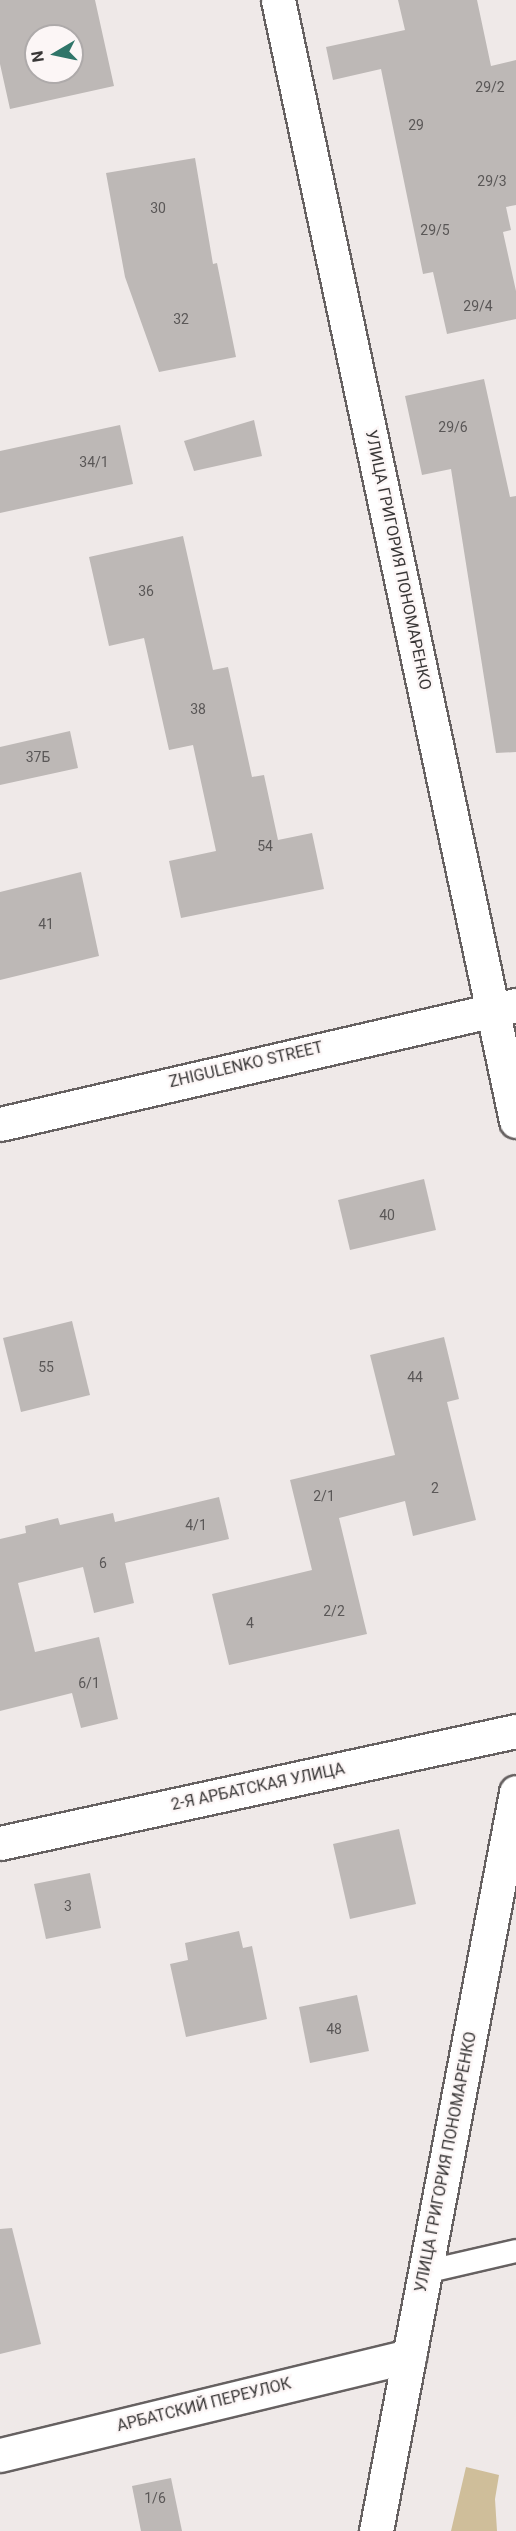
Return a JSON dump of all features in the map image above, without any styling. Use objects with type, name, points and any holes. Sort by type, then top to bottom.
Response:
[{"type":"street","name":"УЛИЦА ГРИГОРИЯ ПОНОМАРЕНКО","points":[[278,0],[504,1007],[516,1120]]},
{"type":"street","name":"ZHIGULENKO STREET","points":[[0,1124],[504,1007]]},
{"type":"street","name":"2-Я АРБАТСКАЯ УЛИЦА","points":[[0,1843],[516,1731]]},
{"type":"street","name":"УЛИЦА ГРИГОРИЯ ПОНОМАРЕНКО","points":[[376,2531],[516,1792]]},
{"type":"street","name":"АРБАТСКИЙ ПЕРЕУЛОК","points":[[0,2455],[409,2356]]},
{"type":"lane","points":[[425,2272],[516,2251]]},
{"type":"shaded area","points":[[466,2467],[499,2475],[495,2499],[497,2531],[451,2531]]},
{"type":"building","points":[[0,0],[95,0],[114,86],[10,109],[0,64]]},
{"type":"building","points":[[398,0],[477,0],[491,66],[516,60],[516,205],[506,207],[511,230],[503,232],[516,291],[516,319],[447,334],[433,272],[423,274],[381,69],[333,80],[326,47],[405,30]]},
{"type":"building","points":[[195,158],[213,264],[217,263],[236,357],[159,372],[125,277],[106,173]]},
{"type":"building","points":[[484,379],[510,497],[516,496],[516,752],[496,753],[451,469],[422,475],[405,396]]},
{"type":"building","points":[[254,420],[262,456],[194,471],[184,441]]},
{"type":"building","points":[[120,425],[133,484],[0,513],[0,451]]},
{"type":"building","points":[[183,536],[213,670],[228,667],[252,777],[264,775],[278,840],[312,833],[324,889],[181,918],[169,861],[216,851],[193,745],[169,750],[144,638],[109,646],[89,557]]},
{"type":"building","points":[[70,731],[78,768],[0,785],[0,747]]},
{"type":"building","points":[[81,872],[99,956],[0,980],[0,892]]},
{"type":"building","points":[[424,1179],[436,1230],[350,1250],[338,1200]]},
{"type":"building","points":[[72,1321],[90,1395],[21,1412],[3,1338]]},
{"type":"building","points":[[444,1337],[459,1399],[447,1402],[476,1520],[413,1536],[405,1501],[339,1518],[367,1634],[229,1665],[212,1594],[312,1570],[290,1480],[395,1455],[370,1355]]},
{"type":"building","points":[[219,1497],[229,1539],[125,1563],[134,1603],[94,1613],[83,1567],[18,1583],[35,1652],[99,1637],[118,1719],[81,1728],[72,1693],[0,1711],[0,1539],[26,1533],[25,1526],[58,1518],[60,1525],[113,1513],[115,1522]]},
{"type":"building","points":[[399,1829],[416,1904],[350,1919],[333,1844]]},
{"type":"building","points":[[90,1873],[101,1928],[46,1939],[34,1884]]},
{"type":"building","points":[[239,1931],[243,1948],[252,1946],[267,2019],[186,2037],[170,1964],[188,1960],[185,1943]]},
{"type":"building","points":[[357,1995],[369,2051],[310,2063],[299,2007]]},
{"type":"building","points":[[12,2228],[41,2344],[0,2354],[0,2229]]},
{"type":"building","points":[[171,2478],[182,2531],[141,2531],[132,2486]]}]
